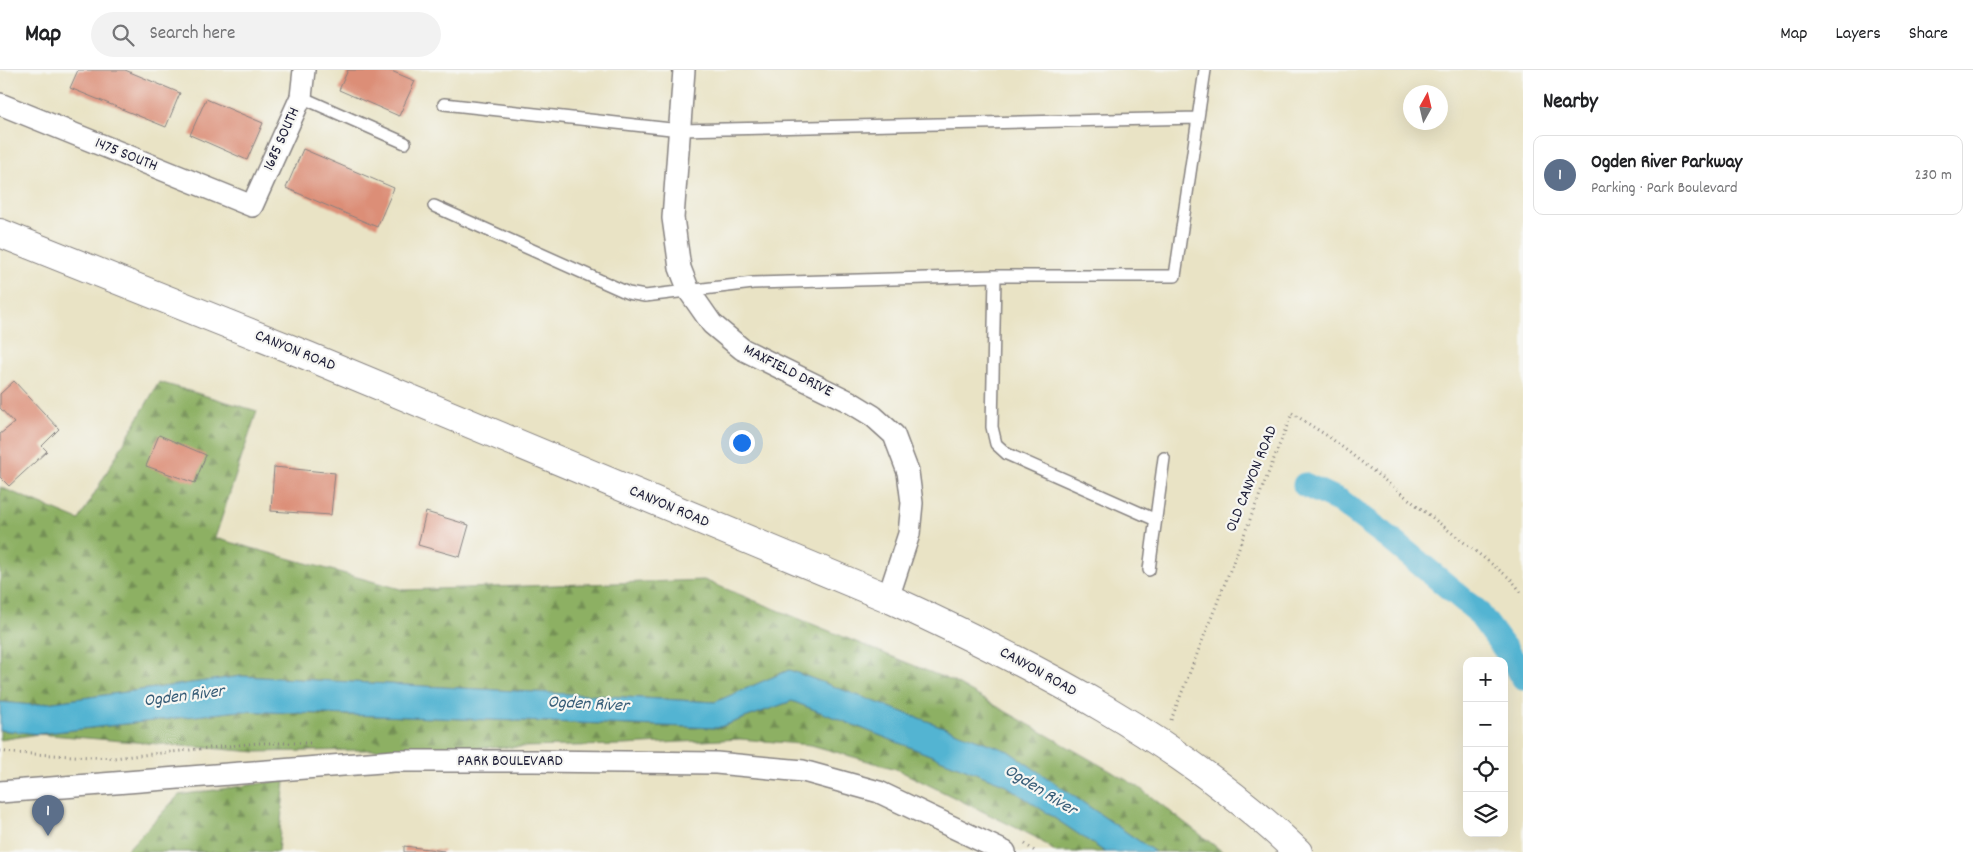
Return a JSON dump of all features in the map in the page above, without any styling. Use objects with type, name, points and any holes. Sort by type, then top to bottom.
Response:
[{"type":"main road","name":"CANYON ROAD","points":[[0,233],[308,356],[888,598],[967,634],[1028,665],[1128,722],[1242,804],[1298,852]]},
{"type":"street","name":"1685 SOUTH","points":[[252,206],[301,97],[304,70]]},
{"type":"street","name":"MAXFIELD DRIVE","points":[[684,70],[673,218],[680,268],[689,291],[712,324],[742,349],[850,402],[873,416],[894,435],[908,472],[912,503],[909,534],[888,598]]},
{"type":"street","name":"1475 SOUTH","points":[[0,104],[252,206]]},
{"type":"street","name":"PARK BOULEVARD","points":[[0,792],[394,761],[533,760],[716,764],[803,771],[879,792],[1004,852]]},
{"type":"lane","points":[[434,206],[628,293],[645,296],[753,283],[995,276],[1175,276],[1205,70]]},
{"type":"lane","points":[[301,97],[405,142]]},
{"type":"lane","points":[[444,104],[680,130],[1198,118]]},
{"type":"lane","points":[[995,276],[992,427],[996,444],[1007,454],[1156,520]]},
{"type":"lane","points":[[1149,570],[1164,458]]},
{"type":"path","name":"OLD CANYON ROAD","points":[[1161,744],[1292,413],[1332,439],[1512,580],[1523,595]]},
{"type":"path","points":[[0,751],[113,758]]},
{"type":"green space","points":[[159,382],[257,411],[215,538],[404,590],[704,580],[952,681],[1137,786],[1223,852],[1155,852],[1008,751],[789,670],[715,702],[242,676],[32,705],[0,702],[0,487],[79,520]]},
{"type":"green space","points":[[792,701],[1004,784],[1105,852],[1056,852],[1035,837],[896,769],[811,745],[740,739],[624,745],[256,752],[38,734],[239,711],[717,728]]},
{"type":"green space","points":[[0,730],[38,734],[0,740]]},
{"type":"green space","points":[[285,780],[278,852],[125,852],[179,795]]},
{"type":"water","name":"Ogden River","points":[[789,670],[1008,751],[1155,852],[1105,852],[1004,784],[792,701],[717,728],[239,711],[38,734],[0,730],[0,702],[32,705],[242,676],[715,702]]},
{"type":"building","points":[[78,70],[125,70],[180,93],[166,127],[70,88]]},
{"type":"building","points":[[348,70],[389,70],[415,81],[399,116],[339,90]]},
{"type":"building","points":[[206,99],[263,123],[247,160],[190,135]]},
{"type":"building","points":[[303,149],[394,188],[377,227],[286,188]]},
{"type":"building","points":[[14,381],[59,429],[42,446],[47,451],[9,486],[0,477],[0,434],[14,423],[0,408],[0,394]]},
{"type":"building","points":[[159,435],[206,455],[195,483],[146,466]]},
{"type":"building","points":[[274,467],[335,473],[331,515],[271,511]]},
{"type":"building","points":[[426,512],[469,525],[460,557],[418,545]]},
{"type":"building","points":[[404,846],[444,851],[444,852],[404,852]]},
{"type":"waterway","points":[[1305,485],[1340,501],[1383,533],[1477,611],[1511,657],[1523,677]]},
{"type":"place","name":"Ogden River Parkway","points":[[48,836]]}]
